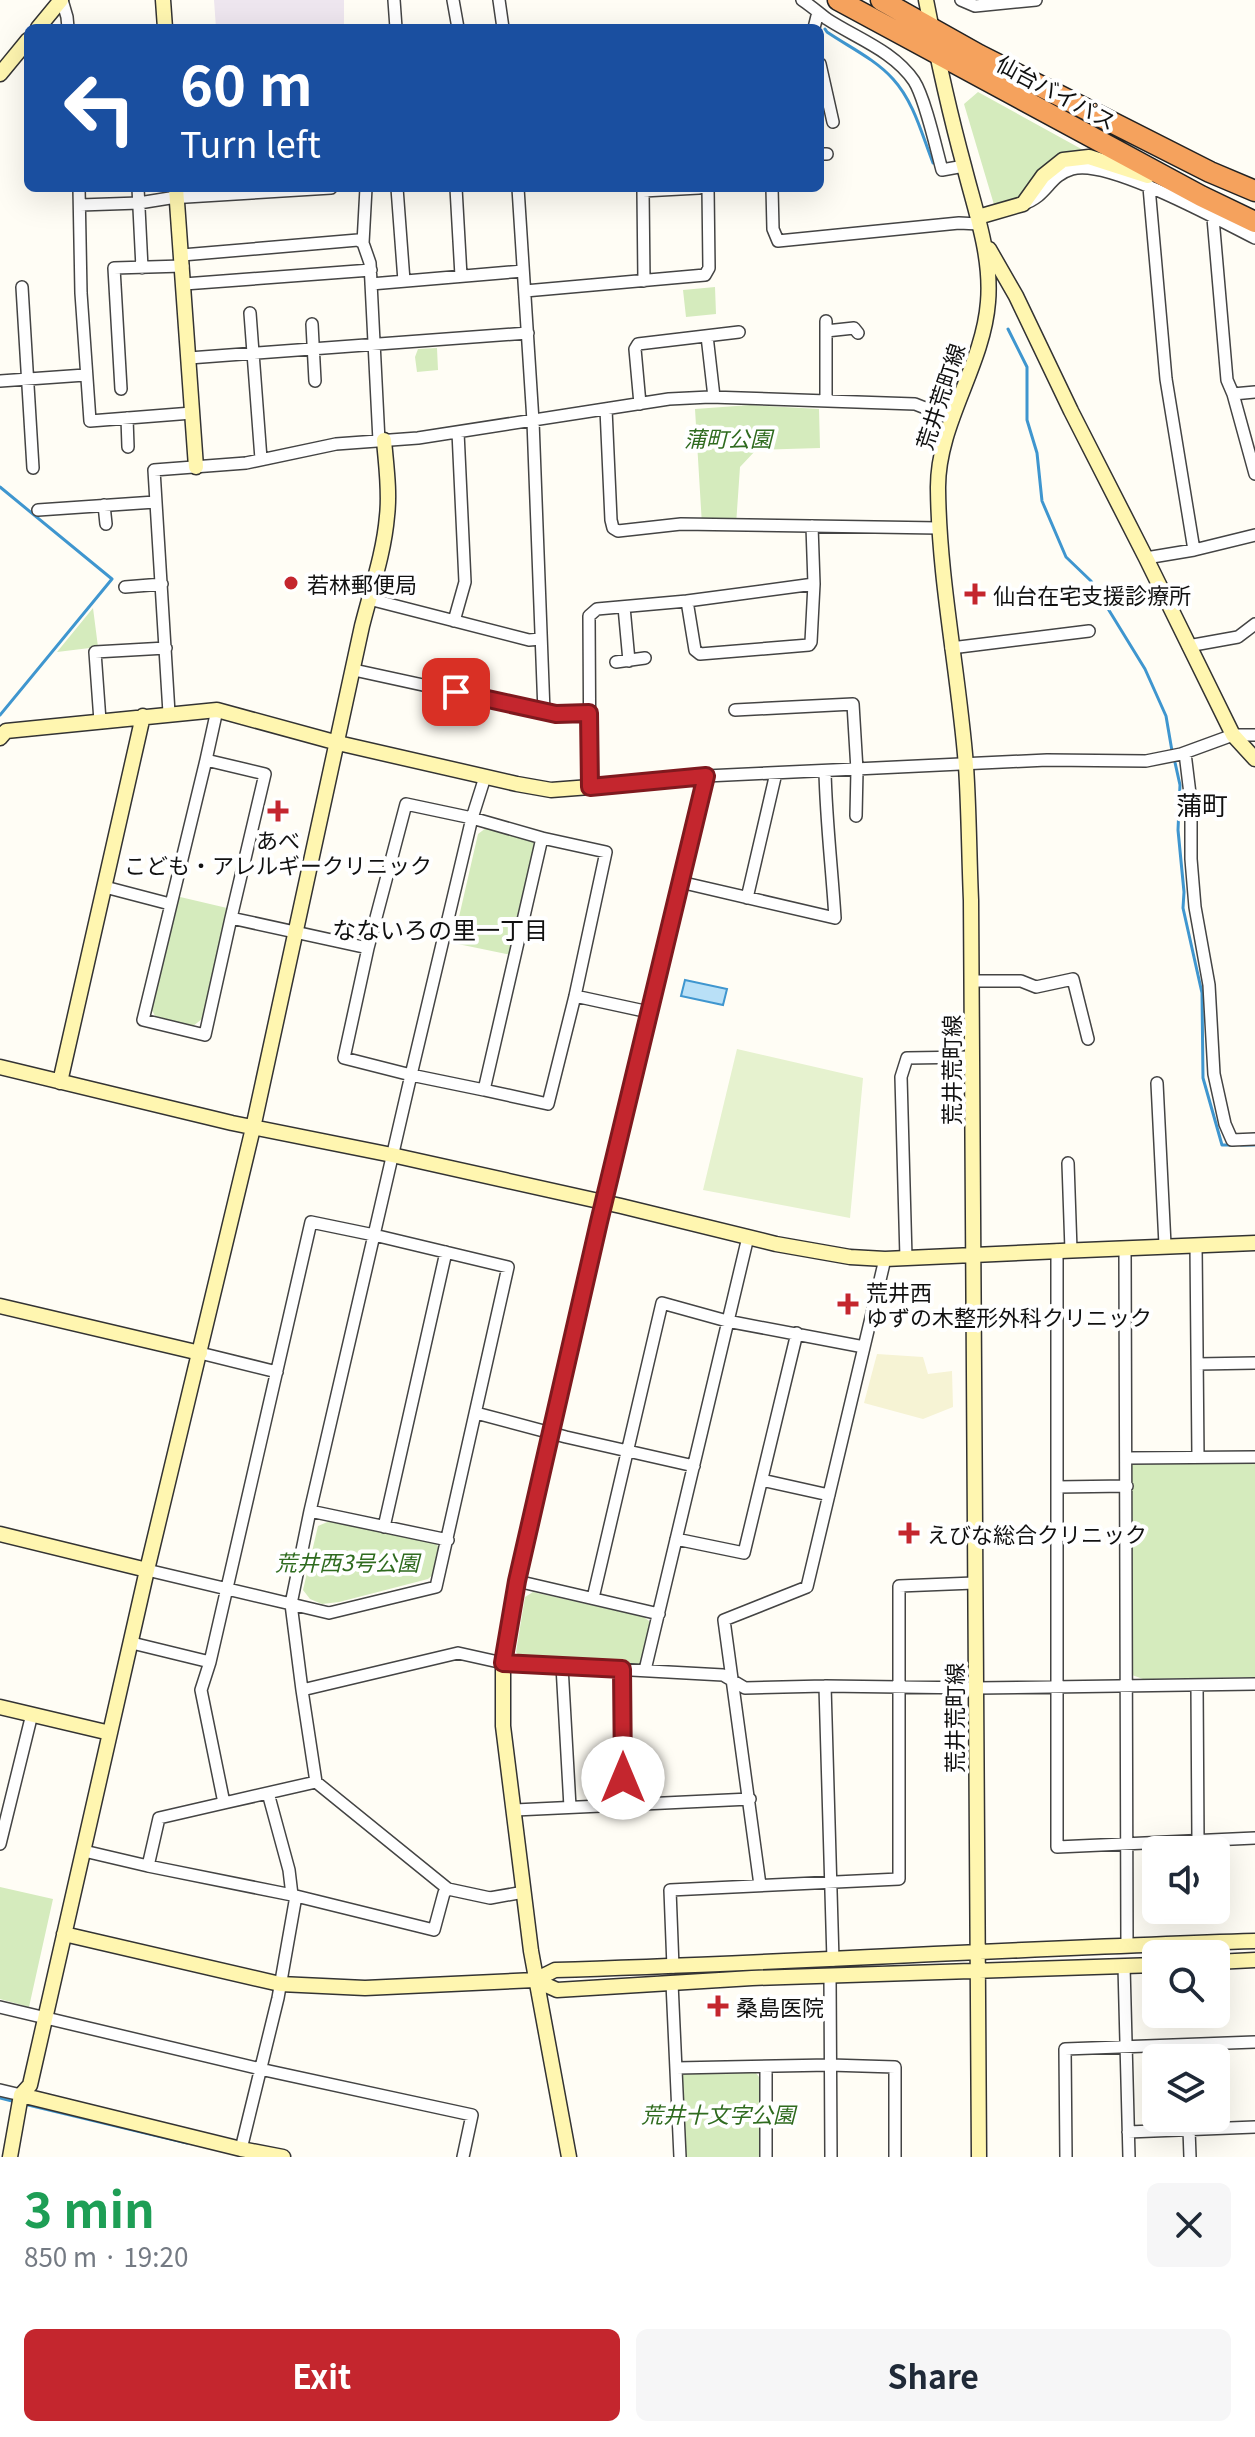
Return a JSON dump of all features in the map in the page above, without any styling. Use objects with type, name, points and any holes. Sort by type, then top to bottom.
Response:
[{"type":"highway","name":"仙台バイパス","points":[[838,0],[1201,196],[1255,222]]},
{"type":"highway","name":"仙台バイパス","points":[[881,0],[1010,69],[1038,69],[1129,118],[1130,131],[1255,191]]},
{"type":"street","points":[[41,24],[61,0]]},
{"type":"street","points":[[61,0],[67,24]]},
{"type":"street","points":[[163,0],[165,24]]},
{"type":"street","points":[[394,0],[396,24]]},
{"type":"street","points":[[453,0],[457,24]]},
{"type":"street","points":[[499,0],[502,24]]},
{"type":"street","points":[[803,0],[878,48],[915,81],[942,170],[964,166]]},
{"type":"street","name":"荒井荒町線","points":[[926,0],[990,279],[987,313],[976,358],[953,419],[938,477],[939,528],[966,765],[972,981],[979,2157]]},
{"type":"street","points":[[961,0],[975,6],[1036,0]]},
{"type":"street","points":[[815,24],[818,12]]},
{"type":"street","points":[[0,74],[24,45]]},
{"type":"street","points":[[824,82],[833,122]]},
{"type":"street","points":[[1023,204],[1052,167],[1075,157],[1107,162],[1201,196]]},
{"type":"street","points":[[772,192],[773,229],[778,241],[959,223],[980,227],[1039,198],[1062,172],[1085,166],[1149,187],[1255,238]]},
{"type":"street","points":[[1149,187],[1166,379],[1194,550]]},
{"type":"street","points":[[79,192],[81,293],[90,421],[192,413]]},
{"type":"street","points":[[138,192],[142,268]]},
{"type":"street","points":[[80,205],[139,203],[176,193],[207,192]]},
{"type":"street","points":[[10,2157],[20,2100],[30,2085],[147,1570],[253,1128],[387,517],[389,490],[382,441],[371,270],[363,243],[366,192]]},
{"type":"street","points":[[397,192],[404,281]]},
{"type":"street","points":[[456,192],[461,276]]},
{"type":"street","points":[[518,192],[533,421],[544,712]]},
{"type":"street","points":[[643,192],[644,281]]},
{"type":"street","points":[[525,291],[705,275],[709,268],[708,192]]},
{"type":"street","points":[[176,193],[196,467]]},
{"type":"street","points":[[1213,218],[1227,380],[1255,474]]},
{"type":"street","points":[[980,227],[1233,735],[1255,759]]},
{"type":"street","points":[[121,389],[114,268],[142,268],[182,260],[358,240],[363,243]]},
{"type":"street","points":[[184,284],[371,270]]},
{"type":"street","points":[[371,284],[523,271]]},
{"type":"street","points":[[22,287],[33,468]]},
{"type":"street","points":[[250,313],[261,459]]},
{"type":"street","points":[[312,324],[315,381]]},
{"type":"street","points":[[826,400],[826,326],[854,328],[858,333]]},
{"type":"street","points":[[640,404],[635,349],[638,344],[739,332]]},
{"type":"street","points":[[189,358],[528,333]]},
{"type":"street","points":[[707,336],[714,397]]},
{"type":"street","points":[[0,381],[85,375]]},
{"type":"street","points":[[1233,394],[1255,392]]},
{"type":"street","points":[[169,713],[154,470],[261,459],[336,444],[458,432],[669,399],[714,397],[915,404],[953,419]]},
{"type":"street","points":[[606,409],[611,520],[613,528],[618,531],[681,524],[939,528]]},
{"type":"street","points":[[127,418],[128,447]]},
{"type":"street","points":[[454,621],[465,582],[458,432]]},
{"type":"street","points":[[38,510],[155,502]]},
{"type":"street","points":[[104,505],[106,524]]},
{"type":"street","points":[[687,601],[695,650],[700,654],[809,645],[814,584],[812,526]]},
{"type":"street","points":[[1146,558],[1255,535]]},
{"type":"street","points":[[125,587],[162,584]]},
{"type":"street","points":[[590,787],[589,616],[597,609],[814,584]]},
{"type":"street","points":[[369,599],[529,640],[541,639]]},
{"type":"street","points":[[624,607],[629,661]]},
{"type":"street","points":[[1188,646],[1238,637],[1255,624]]},
{"type":"street","points":[[951,648],[1089,631]]},
{"type":"street","points":[[100,721],[95,652],[166,648]]},
{"type":"street","points":[[616,662],[645,658]]},
{"type":"street","points":[[354,670],[544,712],[589,713]]},
{"type":"street","points":[[735,710],[853,704],[856,816]]},
{"type":"street","points":[[0,738],[6,731],[217,710],[338,743],[551,790],[706,776],[1047,760],[1146,761],[1183,754],[1233,735],[1255,735]]},
{"type":"street","points":[[206,760],[265,774],[205,1035],[143,1020],[217,710]]},
{"type":"street","points":[[60,1082],[143,716]]},
{"type":"street","points":[[1183,754],[1191,802],[1195,907],[1209,985],[1214,1074],[1225,1124],[1232,1140],[1255,1139]]},
{"type":"street","points":[[680,882],[835,918],[826,823],[825,771]]},
{"type":"street","points":[[747,898],[776,773]]},
{"type":"street","points":[[569,2157],[535,1980],[503,1726],[503,1663],[517,1581],[706,776]]},
{"type":"street","points":[[485,777],[472,818],[392,1155],[291,1604],[316,1782],[448,1889],[490,1898],[524,1892]]},
{"type":"street","points":[[406,804],[472,818],[606,852],[548,1104],[344,1058],[368,948],[406,804]]},
{"type":"street","points":[[484,1090],[542,838]]},
{"type":"street","points":[[105,887],[170,904]]},
{"type":"street","points":[[231,918],[368,948]]},
{"type":"street","points":[[972,981],[1021,981],[1036,987],[1073,979],[1088,1039]]},
{"type":"street","points":[[575,996],[649,1012]]},
{"type":"street","points":[[906,1258],[901,1077],[907,1058],[972,1057]]},
{"type":"street","points":[[0,1067],[253,1128],[392,1155],[805,1250],[850,1257],[974,1256],[1255,1243]]},
{"type":"street","points":[[1157,1083],[1165,1245]]},
{"type":"street","points":[[1068,1163],[1057,1487],[1057,1847],[1142,1843]]},
{"type":"street","points":[[0,1534],[147,1570],[227,1589],[329,1613],[436,1587],[508,1267],[311,1222],[277,1372],[227,1589],[210,1662],[201,1690],[224,1803]]},
{"type":"street","points":[[645,1670],[748,1237]]},
{"type":"street","points":[[1196,1245],[1198,1457]]},
{"type":"street","points":[[1125,1249],[1127,1945]]},
{"type":"street","points":[[384,1527],[446,1252]]},
{"type":"street","points":[[760,1885],[724,1620],[807,1587],[885,1259]]},
{"type":"street","points":[[593,1598],[662,1303],[727,1321],[864,1347]]},
{"type":"street","points":[[0,1306],[277,1372]]},
{"type":"street","points":[[676,1539],[744,1553],[797,1333]]},
{"type":"street","points":[[1197,1364],[1255,1363]]},
{"type":"street","points":[[476,1413],[694,1466]]},
{"type":"street","points":[[1127,1458],[1255,1457]]},
{"type":"street","points":[[762,1480],[829,1495]]},
{"type":"street","points":[[1057,1487],[1127,1486]]},
{"type":"street","points":[[310,1511],[448,1540]]},
{"type":"street","points":[[517,1581],[659,1614]]},
{"type":"street","points":[[673,1967],[670,1890],[899,1879],[899,1586],[974,1583]]},
{"type":"street","points":[[132,1643],[210,1662]]},
{"type":"street","points":[[302,1690],[458,1653],[503,1663],[723,1675],[745,1688],[1255,1684]]},
{"type":"street","points":[[562,1666],[570,1807]]},
{"type":"street","points":[[622,1669],[623,1805]]},
{"type":"street","points":[[1197,1685],[1198,1836]]},
{"type":"street","points":[[825,1686],[833,1960]]},
{"type":"street","points":[[0,1707],[110,1733]]},
{"type":"street","points":[[0,1844],[32,1714]]},
{"type":"street","points":[[0,1779],[14,1783]]},
{"type":"street","points":[[148,1866],[159,1818],[316,1782]]},
{"type":"street","points":[[241,2149],[280,1984],[294,1895],[268,1793]]},
{"type":"street","points":[[515,1810],[750,1799]]},
{"type":"street","points":[[1230,1839],[1255,1838]]},
{"type":"street","points":[[84,1851],[294,1895],[434,1930],[444,1893],[448,1889]]},
{"type":"street","points":[[64,1934],[280,1984],[365,1988],[535,1980],[555,1970],[1255,1941]]},
{"type":"street","points":[[1230,1961],[1255,1960]]},
{"type":"street","points":[[535,1980],[557,1990],[752,1978],[1142,1965]]},
{"type":"street","points":[[1124,1966],[1129,2157]]},
{"type":"street","points":[[830,1977],[831,2157]]},
{"type":"street","points":[[672,1983],[680,2157]]},
{"type":"street","points":[[0,2007],[472,2115],[463,2157]]},
{"type":"street","points":[[1066,2157],[1065,2049],[1255,2042]]},
{"type":"street","points":[[766,2067],[766,2157]]},
{"type":"street","points":[[676,2068],[895,2067],[895,2157]]},
{"type":"street","points":[[0,2090],[20,2100],[283,2157]]},
{"type":"street","points":[[1230,2128],[1255,2127]]},
{"type":"street","points":[[1128,2132],[1142,2131]]},
{"type":"street","points":[[1189,2132],[1190,2157]]},
{"type":"shaded area","points":[[214,0],[344,0],[344,24],[216,24]]},
{"type":"shaded area","points":[[877,1354],[923,1357],[928,1374],[952,1371],[953,1407],[923,1419],[864,1403]]},
{"type":"green space","points":[[978,92],[1085,151],[1020,201],[995,208],[964,104]]},
{"type":"green space","points":[[715,287],[716,314],[686,317],[683,290]]},
{"type":"green space","points":[[437,348],[438,370],[417,372],[415,357],[418,349]]},
{"type":"green space","name":"蒲町公園","points":[[750,405],[819,409],[820,448],[756,450],[740,467],[736,525],[702,525],[695,409]]},
{"type":"green space","points":[[93,608],[98,647],[57,652]]},
{"type":"green space","points":[[486,828],[532,839],[537,844],[511,955],[453,943],[478,834]]},
{"type":"green space","points":[[176,896],[227,908],[202,1019],[193,1026],[155,1016],[152,1010]]},
{"type":"green space","points":[[737,1049],[863,1078],[850,1218],[703,1190]]},
{"type":"green space","points":[[1127,1458],[1255,1459],[1255,1677],[1143,1679],[1127,1670]]},
{"type":"green space","name":"荒井西3号公園","points":[[332,1520],[436,1543],[441,1551],[437,1571],[428,1579],[339,1602],[322,1604],[310,1599],[303,1590],[318,1526]]},
{"type":"green space","points":[[533,1592],[644,1617],[651,1626],[640,1664],[636,1668],[522,1659],[516,1652],[525,1597]]},
{"type":"green space","points":[[0,1887],[53,1899],[29,2007],[0,1999]]},
{"type":"green space","name":"荒井十文字公園","points":[[753,2069],[759,2077],[760,2157],[680,2157],[676,2075],[686,2070]]},
{"type":"water","points":[[685,980],[727,989],[723,1005],[681,996]]},
{"type":"waterway","points":[[825,29],[870,59],[893,79],[912,108],[933,163]]},
{"type":"waterway","points":[[1008,329],[1027,367],[1027,420],[1037,453],[1042,501],[1066,557],[1091,581],[1145,669],[1166,716],[1172,751]]},
{"type":"waterway","points":[[0,487],[112,579],[0,715]]},
{"type":"waterway","points":[[1174,758],[1180,785],[1178,830],[1183,908],[1202,993],[1203,1078],[1222,1145],[1234,1145]]},
{"type":"waterway","points":[[1241,1145],[1255,1145]]},
{"type":"waterway","points":[[0,2098],[16,2102]]},
{"type":"waterway","points":[[24,2104],[187,2143]]},
{"type":"place","name":"若林郵便局","points":[[291,583]]},
{"type":"place","name":"仙台在宅支援診療所","points":[[975,594]]},
{"type":"place","name":"あべ こども・アレルギークリニック","points":[[278,811]]},
{"type":"place","name":"荒井西 ゆずの木整形外科クリニック","points":[[848,1304]]},
{"type":"place","name":"えびな総合クリニック","points":[[909,1533]]},
{"type":"place","name":"桑島医院","points":[[718,2006]]},
{"type":"district","name":"蒲町","points":[[1202,803]]},
{"type":"district","name":"なないろの里一丁目","points":[[440,928]]},
{"type":"route","points":[[456,692],[556,714],[589,713],[590,787],[706,776],[599,1222],[517,1581],[503,1663],[622,1669],[623,1778]]}]
